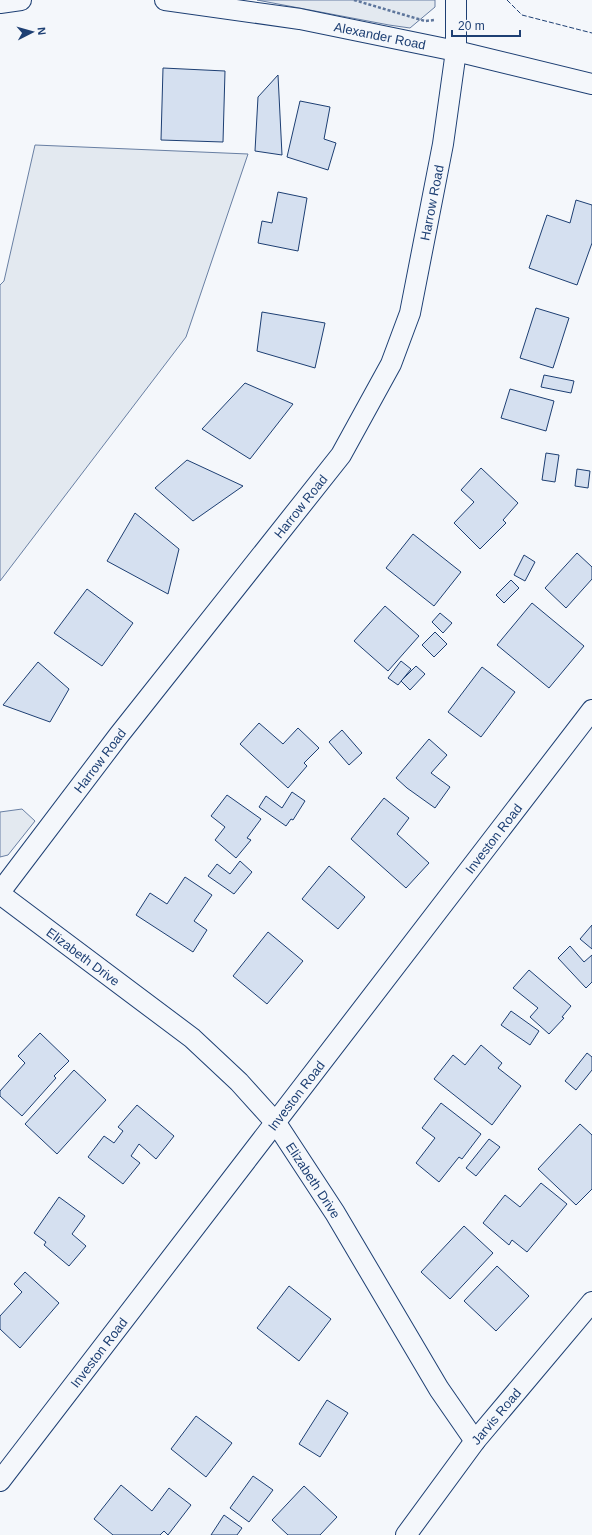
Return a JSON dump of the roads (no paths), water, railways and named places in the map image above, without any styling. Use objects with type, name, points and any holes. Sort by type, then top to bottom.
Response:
[{"type":"street","points":[[0,3],[21,0]]},
{"type":"street","name":"Alexander Road","points":[[165,0],[300,19],[456,51],[592,84]]},
{"type":"street","name":"Harrow Road","points":[[0,893],[119,735],[341,455],[391,364],[410,313],[444,144],[456,51],[456,9]]},
{"type":"street","name":"Investon Road","points":[[0,1481],[592,710]]},
{"type":"street","name":"Elizabeth Drive","points":[[0,893],[192,1038],[239,1082],[276,1123],[335,1213],[439,1388],[476,1441]]},
{"type":"street","name":"Jarvis Road","points":[[406,1535],[476,1441],[592,1302]]}]
